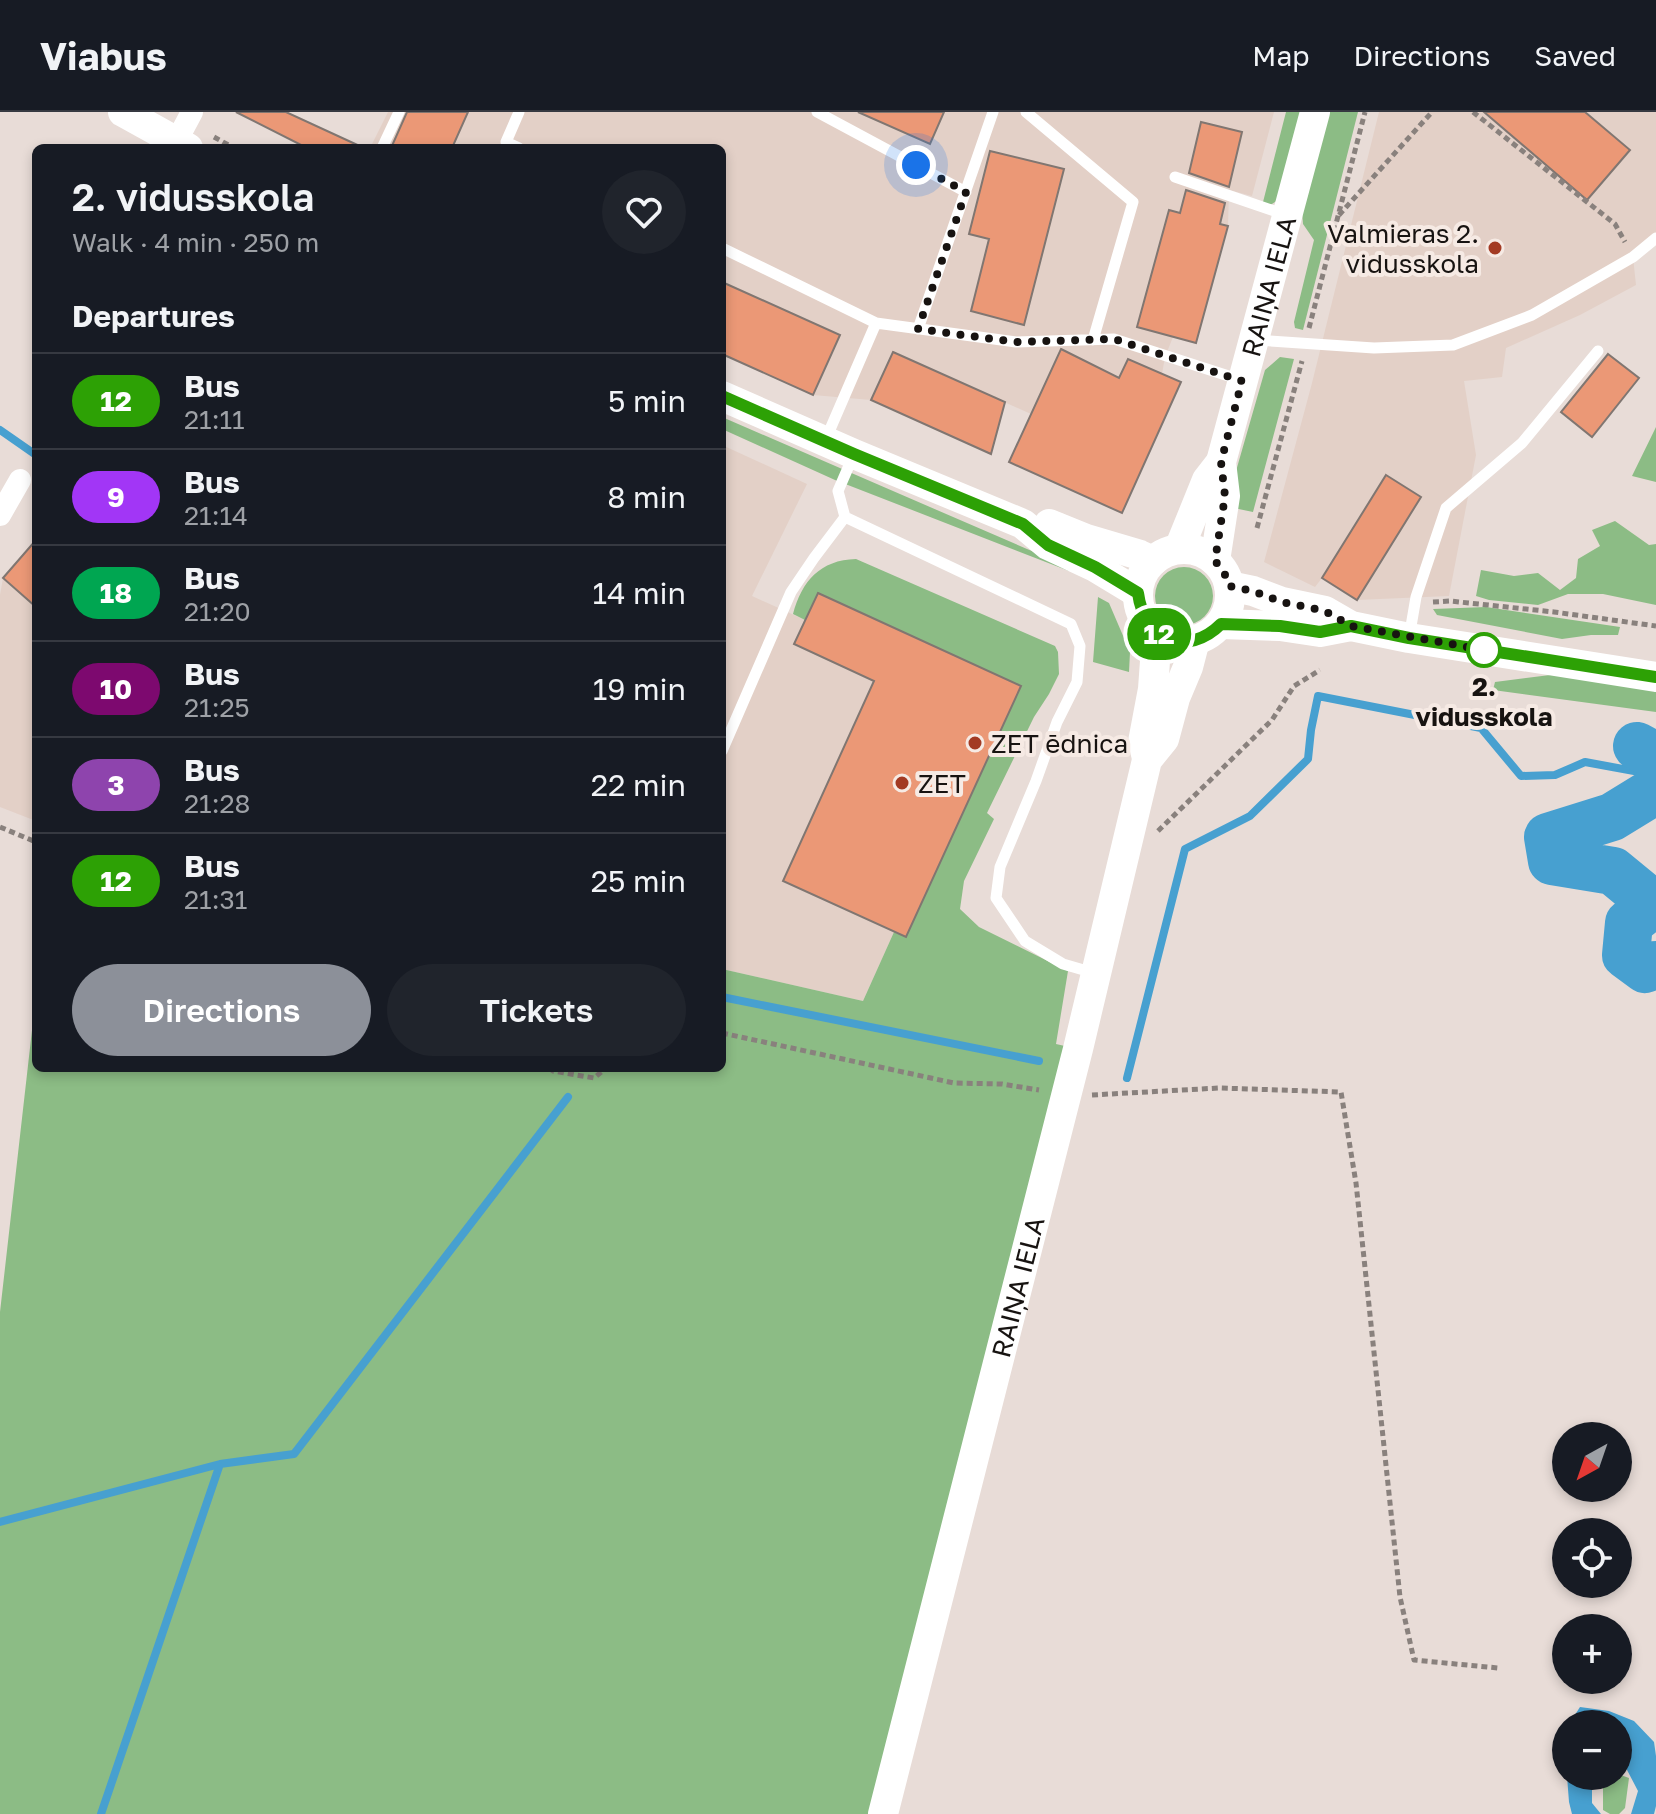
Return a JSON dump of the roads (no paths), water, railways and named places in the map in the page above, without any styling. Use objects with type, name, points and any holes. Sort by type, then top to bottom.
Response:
[{"type":"street","points":[[123,112],[190,133]]},
{"type":"street","name":"RAIŅA IELA","points":[[1222,573],[1225,496],[1221,462],[1315,112]]},
{"type":"street","points":[[726,398],[1023,524],[1048,545],[1095,567],[1138,593]]},
{"type":"street","name":"RAIŅA IELA","points":[[1166,555],[1207,480],[1221,462]]},
{"type":"street","points":[[0,515],[20,480]]},
{"type":"street","points":[[1023,524],[1049,524],[1140,555],[1166,555],[1192,550],[1204,554],[1222,573],[1253,591],[1282,602],[1325,611],[1351,626],[1656,677]]},
{"type":"street","points":[[1166,555],[1145,570],[1138,593],[1146,622],[1169,639],[1181,642],[1195,640],[1205,637],[1221,624],[1230,599],[1222,573]]},
{"type":"street","points":[[1221,624],[1280,626],[1320,632],[1351,626]]},
{"type":"street","name":"RAIŅA IELA","points":[[1147,760],[1143,742],[1153,689],[1157,633]]},
{"type":"street","name":"RAIŅA IELA","points":[[883,1814],[1066,1097],[1147,760],[1164,739],[1195,640]]},
{"type":"lane","points":[[384,144],[399,112]]},
{"type":"lane","points":[[510,144],[506,142],[519,112]]},
{"type":"lane","points":[[817,112],[966,192]]},
{"type":"lane","points":[[918,329],[993,112]]},
{"type":"lane","points":[[1026,112],[1133,202],[1093,340]]},
{"type":"lane","points":[[1175,177],[1287,215]]},
{"type":"lane","points":[[1253,340],[1374,348],[1453,345],[1532,315],[1633,257],[1656,238]]},
{"type":"lane","points":[[726,250],[876,323],[1016,342],[1114,339],[1242,381]]},
{"type":"lane","points":[[825,442],[876,323]]},
{"type":"lane","points":[[1409,638],[1416,597],[1446,508],[1522,443],[1598,351]]},
{"type":"lane","points":[[854,454],[838,491],[845,517],[1071,624],[1080,646],[1077,682],[1057,722],[1000,867],[996,898],[1025,941],[1063,964],[1095,974]]},
{"type":"lane","points":[[726,742],[791,592],[845,517]]},
{"type":"water","points":[[1632,1720],[1654,1742],[1654,1814],[1631,1814],[1638,1791],[1632,1780]]},
{"type":"water","points":[[1568,1790],[1592,1790],[1592,1803],[1601,1814],[1572,1814]]},
{"type":"waterway","points":[[0,430],[32,452]]},
{"type":"waterway","points":[[1127,1078],[1185,849],[1250,816],[1308,759],[1318,696],[1481,728],[1521,776],[1555,775],[1585,762],[1656,775]]},
{"type":"waterway","points":[[1637,746],[1656,756]]},
{"type":"waterway","points":[[1656,790],[1612,817],[1548,837],[1552,861],[1613,871],[1653,904],[1629,923],[1626,955],[1645,969],[1656,965]]},
{"type":"waterway","points":[[726,998],[1039,1061]]},
{"type":"waterway","points":[[0,1522],[220,1464],[294,1454],[568,1097]]},
{"type":"waterway","points":[[101,1814],[220,1464]]},
{"type":"place","name":"Valmieras 2. vidusskola","points":[[1495,248]]},
{"type":"place","name":"2. vidusskola","points":[[1484,650]]},
{"type":"place","name":"ZET ēdnica","points":[[975,743]]},
{"type":"place","name":"ZET","points":[[902,783]]}]
